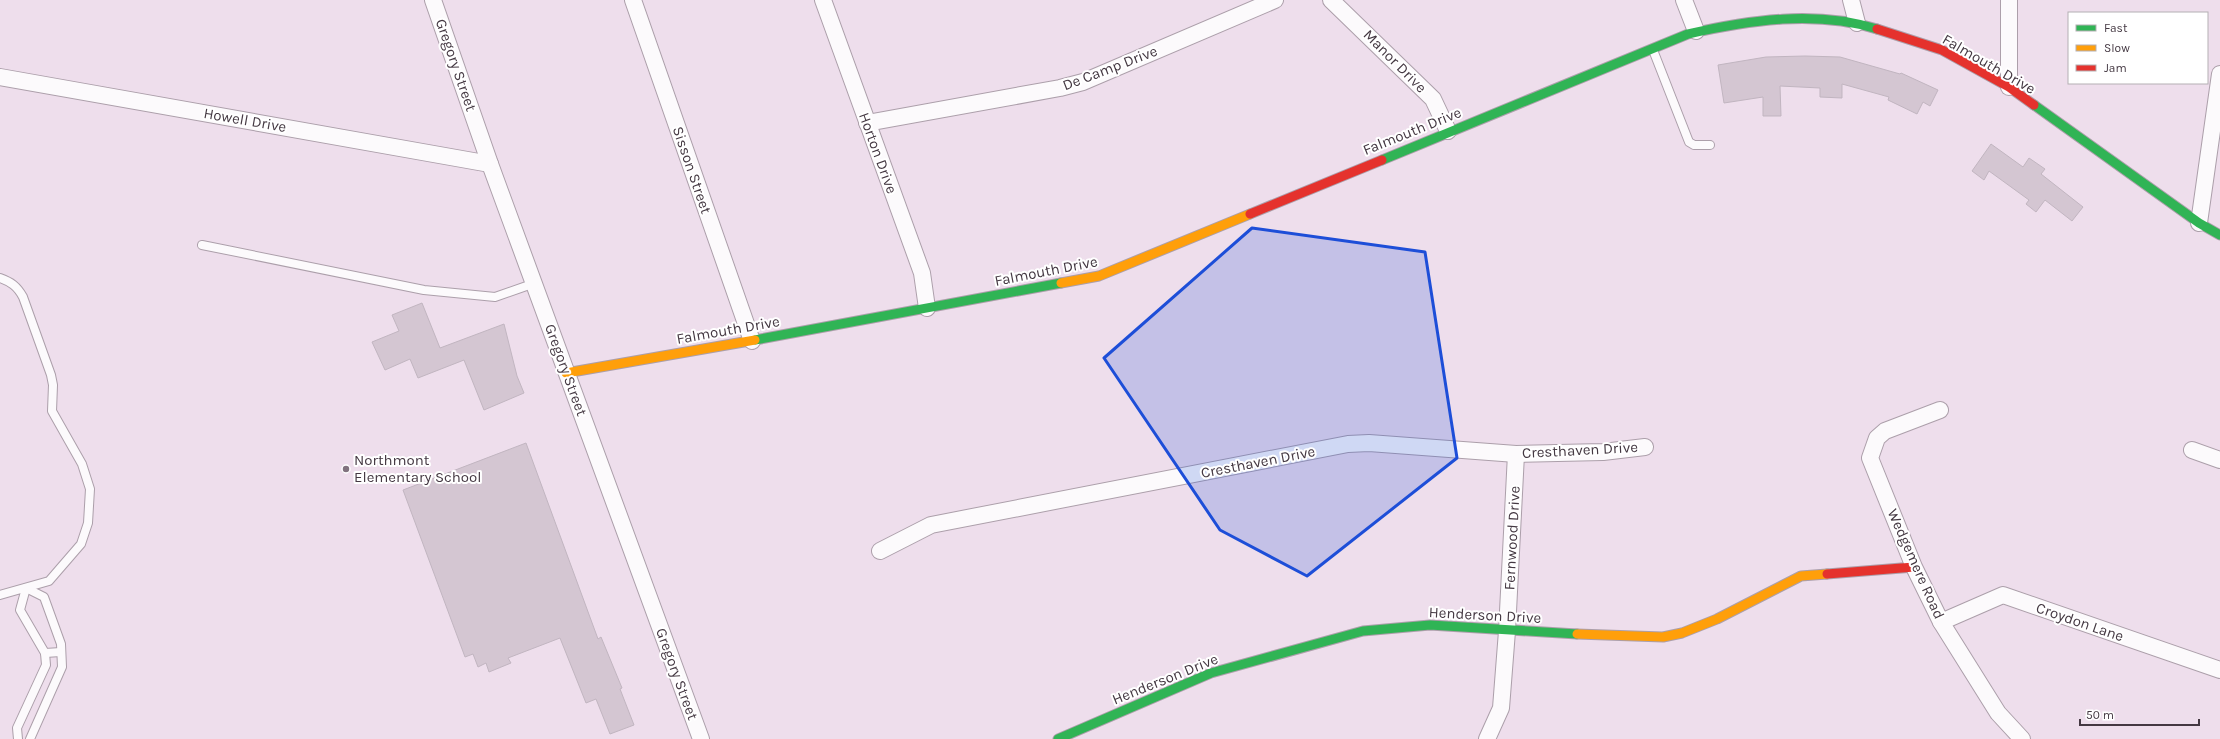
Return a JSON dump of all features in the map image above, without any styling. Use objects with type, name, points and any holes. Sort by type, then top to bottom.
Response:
[{"type":"street","name":"Gregory Street","points":[[433,0],[490,164],[535,283],[566,373],[701,739]]},
{"type":"street","name":"Sisson Street","points":[[633,0],[752,341]]},
{"type":"street","name":"Horton Drive","points":[[823,0],[922,273],[927,308]]},
{"type":"street","name":"De Camp Drive","points":[[867,124],[1060,88],[1083,82],[1275,0]]},
{"type":"street","name":"Manor Drive","points":[[1331,0],[1433,99],[1448,131]]},
{"type":"street","points":[[1684,0],[1696,31]]},
{"type":"street","points":[[1851,0],[1857,23]]},
{"type":"street","points":[[2009,0],[2009,87]]},
{"type":"street","name":"Falmouth Drive","points":[[566,373],[752,341],[1099,276],[1448,131],[1696,31],[1735,23],[1815,18],[1857,23],[1942,50],[2009,87],[2199,223],[2220,235]]},
{"type":"street","points":[[2199,223],[2220,74]]},
{"type":"street","name":"Howell Drive","points":[[0,77],[490,164]]},
{"type":"street","name":"Wedgemere Road","points":[[1940,410],[1885,432],[1877,438],[1870,458],[1914,567],[1941,622],[1998,713],[2022,739]]},
{"type":"street","name":"Cresthaven Drive","points":[[880,551],[930,525],[1348,444],[1369,443],[1516,454],[1604,452],[1645,447]]},
{"type":"street","points":[[2192,450],[2220,460]]},
{"type":"street","name":"Fernwood Drive","points":[[1487,739],[1501,708],[1507,631],[1516,454]]},
{"type":"street","name":"Henderson Drive","points":[[1058,739],[1211,673],[1363,631],[1413,626],[1447,626],[1507,631],[1663,637],[1681,634],[1710,624],[1784,582],[1801,576],[1914,567]]},
{"type":"street","name":"Croydon Lane","points":[[1941,622],[2003,595],[2220,670]]},
{"type":"lane","points":[[1652,49],[1690,142],[1694,145],[1710,145]]},
{"type":"lane","points":[[202,245],[424,290],[495,297],[535,283]]},
{"type":"lane","points":[[0,278],[11,282],[17,287],[23,297],[51,376],[53,385],[52,411],[82,464],[90,489],[88,523],[81,544],[49,581],[0,595]]},
{"type":"lane","points":[[26,588],[44,597],[61,644],[62,667],[30,739]]},
{"type":"lane","points":[[18,739],[17,728],[46,665],[45,653],[20,610],[26,588]]},
{"type":"lane","points":[[45,653],[61,652]]},
{"type":"highlighted area","points":[[1252,228],[1425,252],[1457,458],[1307,576],[1220,530],[1104,358]]},
{"type":"building","points":[[1766,57],[1840,57],[1900,74],[1901,73],[1938,90],[1930,106],[1923,102],[1917,114],[1888,100],[1889,97],[1842,84],[1842,98],[1820,97],[1820,88],[1780,86],[1781,116],[1763,116],[1763,97],[1724,103],[1718,65]]},
{"type":"building","points":[[1991,144],[2023,167],[2029,158],[2045,169],[2041,174],[2083,207],[2072,221],[2045,200],[2036,212],[2026,204],[2029,200],[1989,171],[1984,180],[1972,171]]},
{"type":"building","points":[[422,303],[440,348],[504,324],[517,376],[524,393],[484,410],[464,360],[418,378],[410,359],[385,370],[372,342],[399,331],[392,315]]},
{"type":"building","points":[[526,443],[598,639],[601,637],[622,688],[620,689],[634,725],[610,734],[596,699],[586,703],[560,638],[508,658],[511,663],[489,672],[486,663],[478,667],[473,654],[465,657],[403,490]]},
{"type":"traffic: fast","points":[[1382,160],[1688,34],[1759,21],[1782,19],[1830,20],[1854,23],[1877,29]]},
{"type":"traffic: fast","points":[[2034,105],[2199,223],[2220,235]]},
{"type":"traffic: fast","points":[[755,340],[1061,283]]},
{"type":"traffic: fast","points":[[1058,739],[1211,673],[1363,631],[1430,625],[1577,634]]},
{"type":"traffic: slow","points":[[1061,283],[1099,276],[1250,214]]},
{"type":"traffic: slow","points":[[566,373],[755,340]]},
{"type":"traffic: slow","points":[[1577,634],[1663,637],[1682,633],[1717,619],[1801,576],[1827,574]]},
{"type":"traffic: jam","points":[[1877,29],[1942,50],[2009,87],[2034,105]]},
{"type":"traffic: jam","points":[[1250,214],[1382,160]]},
{"type":"traffic: jam","points":[[1827,574],[1914,567]]},
{"type":"place","name":"Northmont Elementary School","points":[[346,469]]}]
